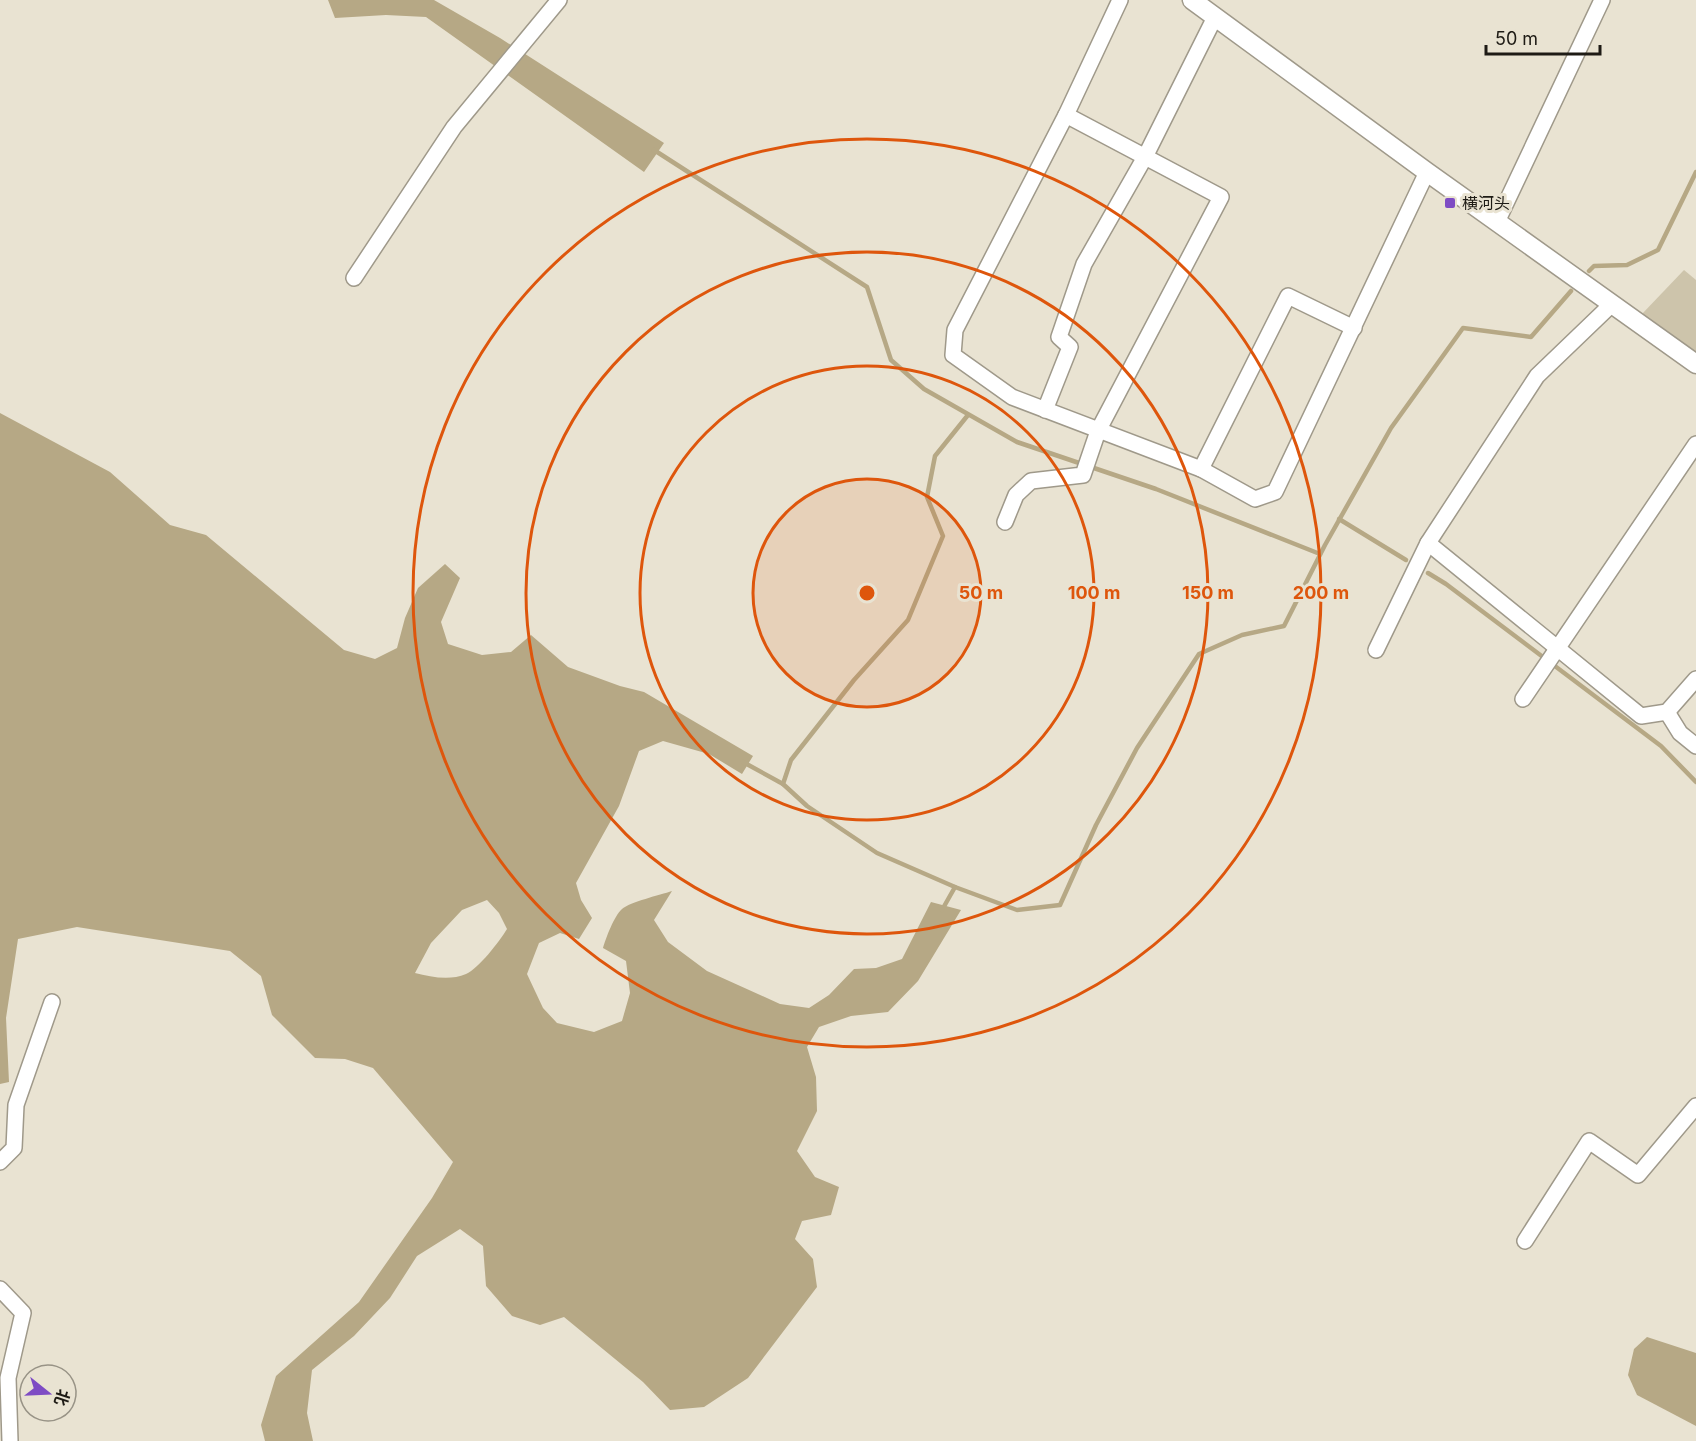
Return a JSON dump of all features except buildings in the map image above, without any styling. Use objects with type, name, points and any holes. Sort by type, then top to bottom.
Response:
[{"type":"street","points":[[354,278],[454,127],[559,0]]},
{"type":"street","points":[[1120,0],[1066,115],[956,330],[953,355],[1012,397],[1201,469],[1255,499],[1275,492],[1427,172]]},
{"type":"street","points":[[1192,0],[1427,172],[1696,364]]},
{"type":"street","points":[[1497,222],[1602,0]]},
{"type":"street","points":[[1045,410],[1070,347],[1059,337],[1084,264],[1145,157],[1215,17]]},
{"type":"street","points":[[1005,522],[1016,495],[1031,481],[1083,476],[1098,431],[1221,197],[1066,115]]},
{"type":"street","points":[[1201,469],[1288,296],[1354,328]]},
{"type":"street","points":[[1376,650],[1428,543],[1536,376],[1612,304]]},
{"type":"street","points":[[1523,699],[1696,444]]},
{"type":"street","points":[[1428,543],[1641,716],[1667,712],[1696,679]]},
{"type":"street","points":[[1667,712],[1680,733],[1696,746]]},
{"type":"street","points":[[0,1162],[14,1148],[16,1105],[51,1002]]},
{"type":"street","points":[[1525,1241],[1590,1141],[1638,1176],[1696,1106]]},
{"type":"street","points":[[0,1289],[23,1313],[8,1378],[10,1441]]},
{"type":"shaded area","points":[[328,0],[434,0],[500,38],[664,143],[644,172],[426,17],[386,15],[335,18]]},
{"type":"shaded area","points":[[1684,270],[1696,280],[1696,353],[1642,314]]},
{"type":"shaded area","points":[[0,413],[110,472],[170,525],[206,535],[344,650],[375,659],[397,648],[405,618],[418,588],[445,564],[460,578],[441,622],[448,644],[482,655],[511,652],[531,635],[568,667],[644,692],[753,756],[742,774],[709,754],[663,741],[639,751],[619,806],[576,883],[581,900],[592,918],[579,939],[560,933],[539,943],[527,974],[543,1008],[557,1023],[594,1032],[622,1021],[630,993],[626,961],[603,948],[608,933],[616,917],[626,906],[672,891],[654,920],[668,942],[707,971],[780,1004],[809,1008],[829,995],[854,969],[876,968],[902,959],[931,902],[961,910],[918,981],[888,1012],[851,1016],[819,1027],[807,1047],[816,1077],[817,1111],[797,1151],[815,1177],[839,1187],[831,1215],[802,1221],[795,1239],[813,1259],[817,1287],[748,1378],[704,1407],[670,1410],[643,1382],[564,1317],[540,1325],[512,1316],[486,1286],[483,1246],[460,1229],[417,1256],[390,1298],[354,1336],[312,1370],[307,1413],[313,1441],[265,1441],[261,1425],[276,1376],[359,1302],[432,1198],[453,1162],[373,1068],[345,1059],[315,1058],[272,1015],[261,976],[230,951],[77,927],[18,939],[6,1018],[9,1082],[0,1084]],"holes":[[[487,900],[499,913],[507,929],[488,954],[471,971],[447,978],[415,973],[431,943],[462,910]]]},
{"type":"shaded area","points":[[1647,1337],[1696,1353],[1696,1426],[1637,1395],[1628,1375],[1634,1349]]},
{"type":"waterway","points":[[654,150],[867,287],[891,360],[924,389],[1017,442],[1156,489],[1320,554]]},
{"type":"waterway","points":[[1589,271],[1594,266],[1627,265],[1658,250],[1696,172]]},
{"type":"waterway","points":[[942,910],[955,887],[1017,910],[1060,905],[1096,825],[1137,748],[1199,654],[1242,635],[1284,626],[1325,545],[1391,428],[1463,328],[1531,337],[1571,291]]},
{"type":"waterway","points":[[955,887],[877,853],[807,806],[783,784],[791,760],[854,680],[908,620],[943,536],[927,497],[935,456],[968,415]]},
{"type":"waterway","points":[[1339,519],[1406,560]]},
{"type":"waterway","points":[[1428,573],[1446,584],[1661,746],[1696,782]]},
{"type":"waterway","points":[[743,762],[783,784]]},
{"type":"place","name":"横河头","points":[[1450,203]]}]
